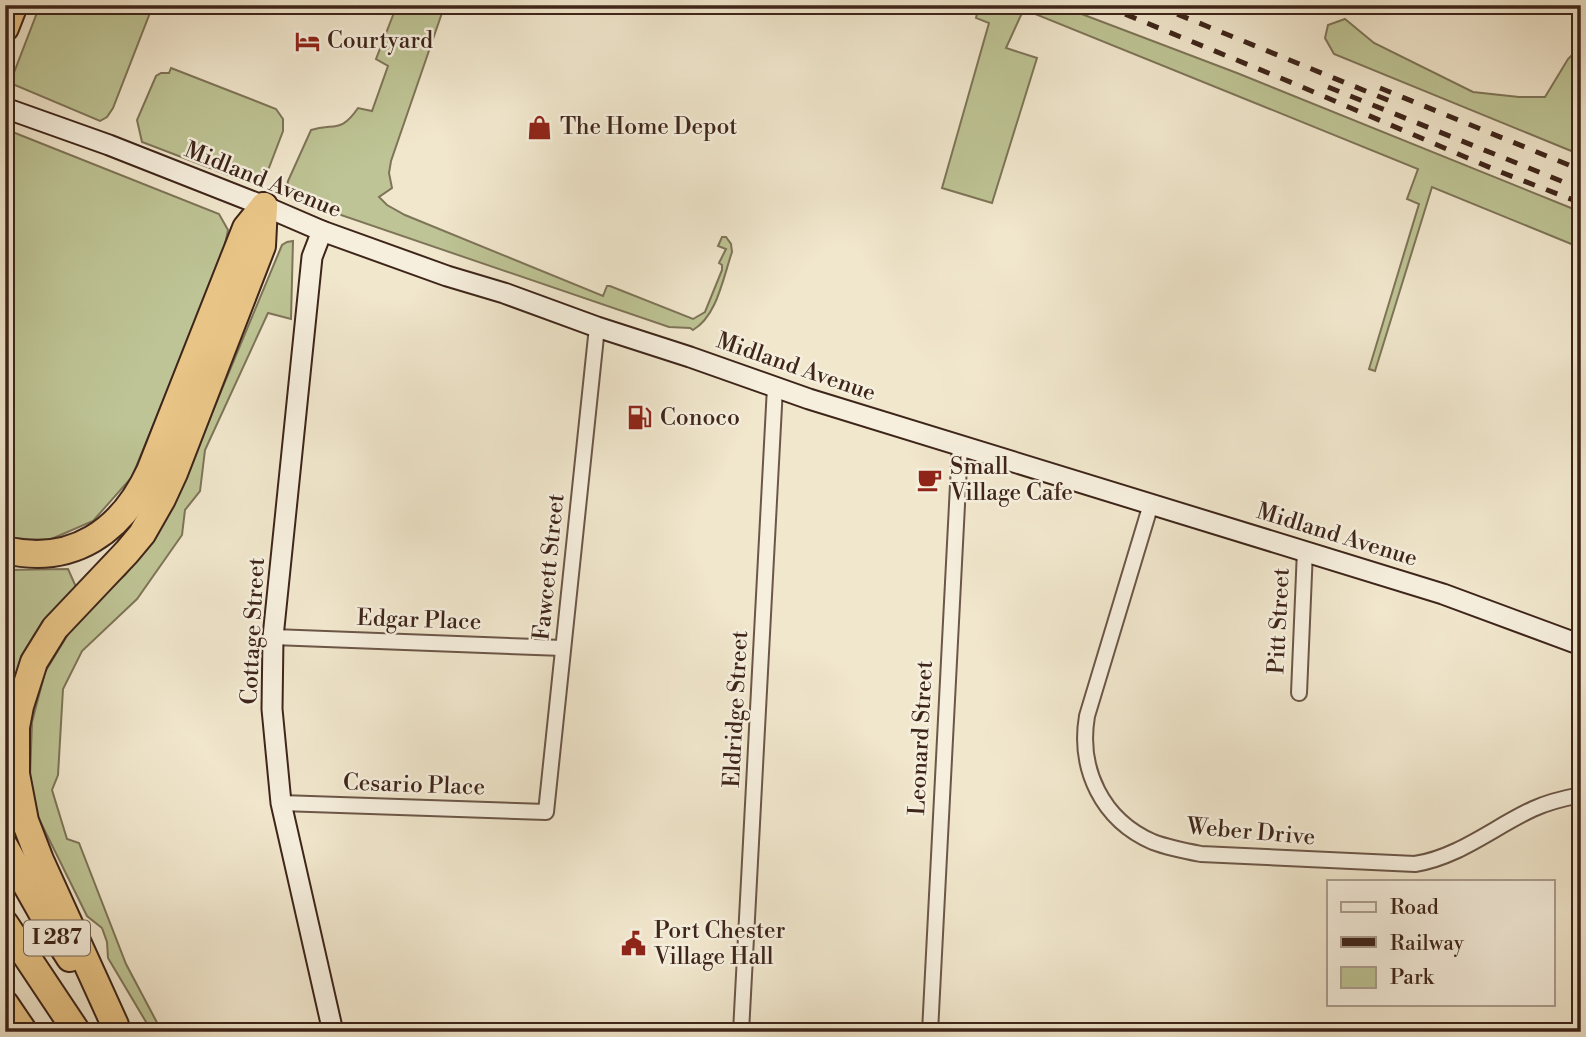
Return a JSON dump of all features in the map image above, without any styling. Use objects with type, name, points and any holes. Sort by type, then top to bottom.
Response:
[{"type":"highway","points":[[5,28],[14,5]]},
{"type":"highway","points":[[5,550],[34,555],[73,549],[102,534],[128,509],[150,471],[246,229],[264,206]]},
{"type":"highway","points":[[118,1028],[40,860],[25,821],[16,774],[16,727],[26,683],[44,644],[67,613],[142,534],[174,474],[262,246],[264,206]]},
{"type":"highway","name":"I 287","points":[[5,847],[50,927],[118,1028]]},
{"type":"highway","points":[[5,924],[77,1032]]},
{"type":"highway","points":[[5,1004],[24,1032]]},
{"type":"street","name":"Midland Avenue","points":[[5,108],[264,206],[322,231],[447,276],[504,293],[775,387],[960,446],[1306,550],[1502,614],[1581,645]]},
{"type":"street","name":"Cottage Street","points":[[322,231],[312,257],[274,637],[272,709],[281,803],[333,1032]]},
{"type":"street","name":"Fawcett Street","points":[[546,813],[597,327]]},
{"type":"street","name":"Eldridge Street","points":[[741,1032],[775,387]]},
{"type":"street","name":"Leonard Street","points":[[930,1032],[960,446]]},
{"type":"street","name":"Weber Drive","points":[[1152,503],[1087,716],[1084,734],[1084,753],[1097,791],[1120,819],[1135,831],[1165,845],[1201,854],[1415,864],[1452,854],[1535,808],[1581,794]]},
{"type":"street","name":"Pitt Street","points":[[1299,693],[1306,550]]},
{"type":"street","name":"Edgar Place","points":[[274,637],[563,648]]},
{"type":"street","name":"Cesario Place","points":[[281,803],[546,813]]},
{"type":"green space","points":[[40,5],[153,5],[113,108],[107,117],[100,121],[10,83]]},
{"type":"green space","points":[[397,5],[428,5],[443,10],[391,161],[389,173],[392,188],[379,197],[405,215],[603,296],[607,286],[610,286],[693,319],[705,312],[722,270],[719,263],[726,249],[718,246],[722,237],[726,237],[732,252],[714,306],[701,324],[693,330],[669,327],[294,199],[287,187],[288,181],[311,130],[342,124],[358,108],[372,111],[388,66],[376,59]]},
{"type":"green space","points":[[979,5],[1058,5],[1237,73],[1581,212],[1581,248],[1432,187],[1375,371],[1369,369],[1419,204],[1407,199],[1418,169],[1028,11],[1021,15],[1006,48],[1037,58],[992,203],[942,188],[989,23],[976,18]]},
{"type":"green space","points":[[1345,19],[1374,43],[1473,92],[1545,97],[1568,59],[1581,46],[1581,155],[1334,54],[1325,38],[1328,25]]},
{"type":"green space","points":[[171,68],[276,109],[283,119],[283,131],[267,173],[261,178],[244,181],[142,142],[137,120],[156,76],[169,73]]},
{"type":"green space","points":[[5,129],[219,214],[228,230],[223,254],[132,477],[93,521],[49,540],[5,538]]},
{"type":"green space","points":[[293,241],[291,319],[268,313],[205,450],[200,491],[185,510],[182,535],[137,599],[82,651],[63,689],[58,775],[52,790],[67,839],[79,843],[126,964],[162,1032],[152,1032],[108,958],[107,942],[102,928],[87,916],[38,817],[30,777],[32,722],[45,672],[82,611],[125,575],[156,537],[179,492],[282,245]]},
{"type":"green space","points":[[68,569],[76,587],[37,640],[14,812],[8,814],[5,808],[5,570]]},
{"type":"railway","points":[[1103,5],[1498,171],[1581,203]]},
{"type":"railway","points":[[1155,5],[1390,101]]},
{"type":"railway","points":[[1328,87],[1581,189]]},
{"type":"railway","points":[[1380,88],[1581,170]]},
{"type":"place","name":"Courtyard","points":[[307,41]]},
{"type":"place","name":"The Home Depot","points":[[540,127]]},
{"type":"place","name":"Conoco","points":[[640,418]]},
{"type":"place","name":"Small Village Cafe","points":[[930,480]]},
{"type":"place","name":"Port Chester Village Hall","points":[[634,944]]}]
